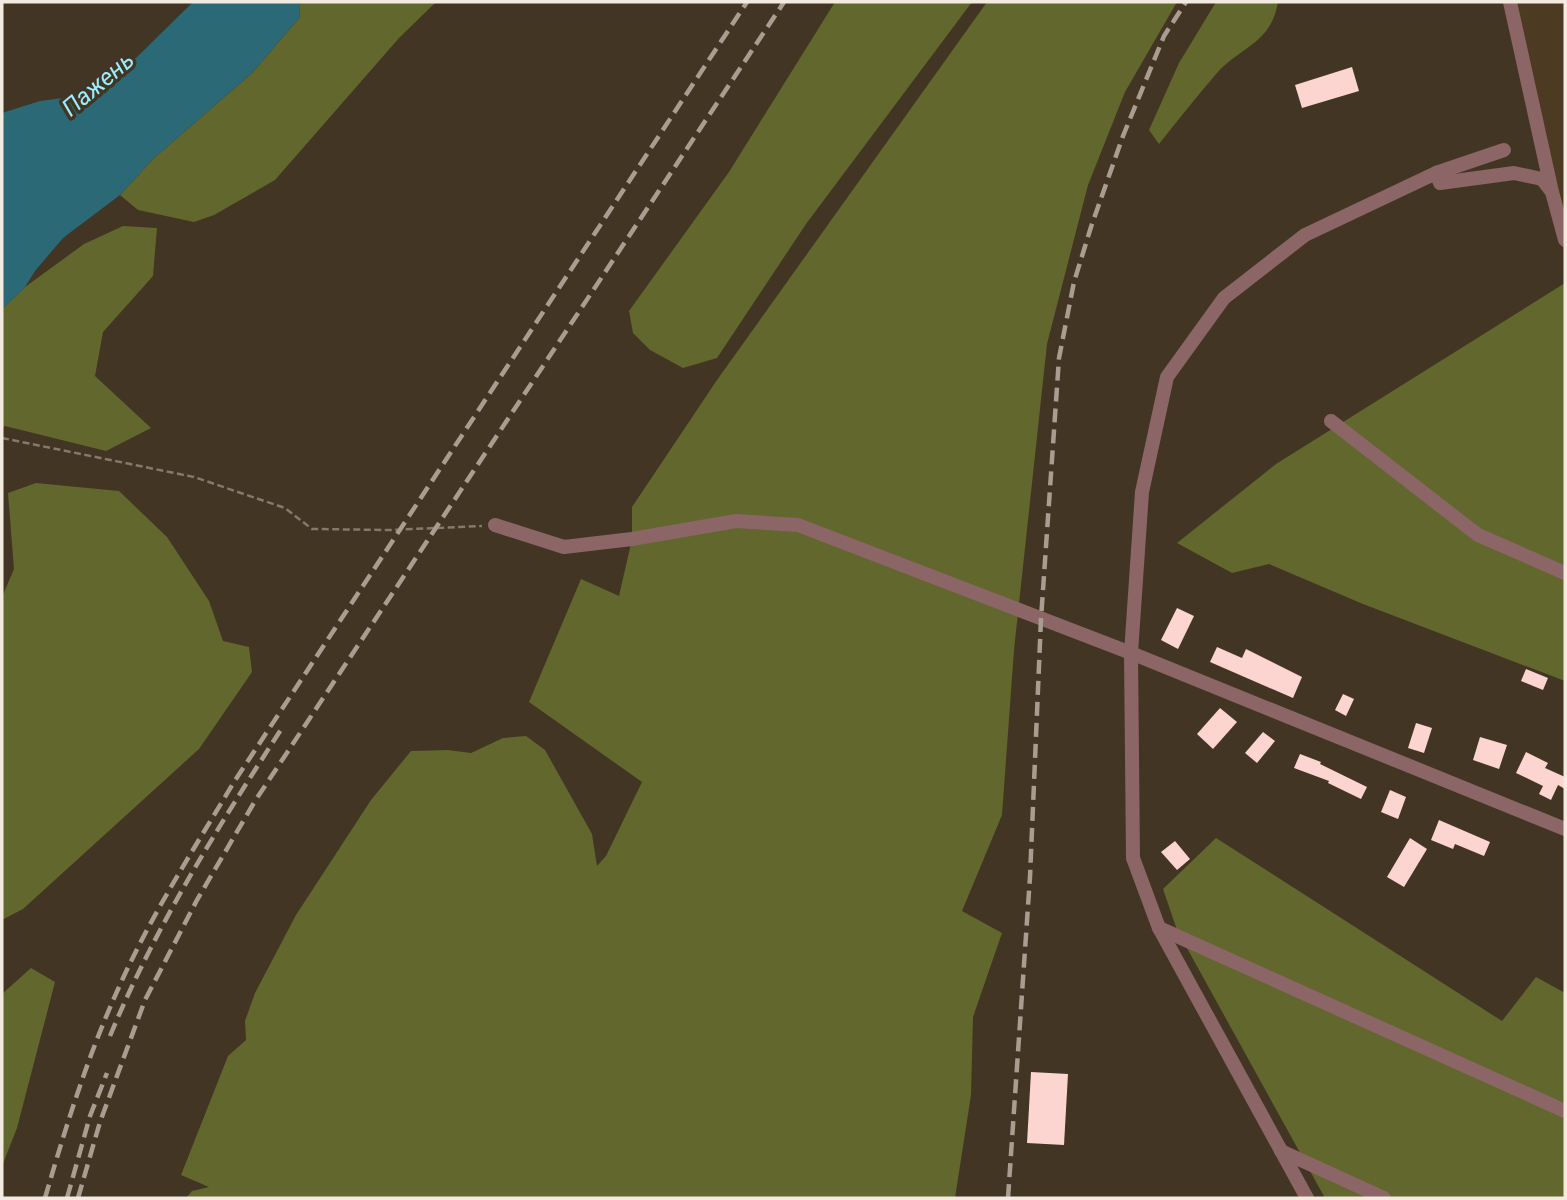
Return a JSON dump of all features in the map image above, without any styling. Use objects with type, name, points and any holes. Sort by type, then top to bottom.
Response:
[{"type":"street","points":[[1510,2],[1565,240]]},
{"type":"street","points":[[1307,1198],[1159,928],[1133,858],[1131,653],[1142,492],[1167,377],[1224,298],[1305,235],[1436,173],[1504,150]]},
{"type":"street","points":[[1436,173],[1440,183],[1514,173],[1542,178],[1552,192]]},
{"type":"street","points":[[1331,421],[1478,535],[1565,573]]},
{"type":"street","points":[[495,525],[564,547],[632,539],[736,521],[798,524],[1131,653],[1565,829]]},
{"type":"street","points":[[1159,928],[1565,1111]]},
{"type":"street","points":[[1281,1151],[1384,1198]]},
{"type":"path","points":[[2,438],[194,477],[285,508],[312,530],[390,530],[495,525]]},
{"type":"shaded area","points":[[1510,2],[1565,2],[1565,240]]},
{"type":"green space","points":[[299,2],[436,2],[399,38],[275,180],[214,215],[194,222],[138,210],[120,195],[153,159],[252,73],[300,17]]},
{"type":"green space","points":[[835,2],[972,2],[806,224],[717,358],[683,368],[650,350],[633,333],[629,311],[729,172]]},
{"type":"green space","points":[[987,2],[1177,2],[1125,92],[1088,185],[1047,344],[1014,650],[1002,815],[962,911],[1002,933],[973,1017],[971,1095],[955,1198],[186,1198],[192,1191],[209,1187],[181,1175],[228,1056],[246,1040],[245,1021],[255,993],[296,915],[371,800],[411,751],[448,750],[471,753],[503,738],[526,736],[545,750],[592,834],[597,866],[606,856],[642,782],[529,702],[581,579],[619,596],[632,539],[632,507],[717,380]]},
{"type":"green space","points":[[1216,2],[1278,2],[1269,27],[1262,36],[1217,73],[1159,144],[1149,130],[1179,63]]},
{"type":"green space","points":[[123,226],[157,228],[153,276],[103,332],[95,376],[151,428],[106,451],[5,426],[2,428],[2,309],[25,287],[84,244]]},
{"type":"green space","points":[[1565,283],[1565,681],[1363,604],[1269,564],[1232,573],[1177,543],[1276,464]]},
{"type":"green space","points":[[36,483],[119,491],[167,537],[209,601],[223,641],[249,647],[252,672],[199,749],[23,909],[2,920],[2,597],[14,569],[8,493]]},
{"type":"green space","points":[[1216,838],[1502,1021],[1536,977],[1565,993],[1565,1198],[1325,1198],[1177,930],[1163,889]]},
{"type":"green space","points":[[31,968],[55,982],[17,1128],[2,1166],[2,994]]},
{"type":"water","points":[[193,2],[299,2],[300,17],[252,73],[153,159],[120,195],[63,238],[25,287],[2,309],[2,113],[40,101],[70,97],[106,82],[137,57]]},
{"type":"building","points":[[1352,67],[1359,91],[1302,108],[1295,85]]},
{"type":"building","points":[[1177,608],[1194,616],[1178,649],[1161,640]]},
{"type":"building","points":[[1217,647],[1242,658],[1246,649],[1302,677],[1293,698],[1210,662]]},
{"type":"building","points":[[1526,669],[1548,678],[1543,690],[1521,681]]},
{"type":"building","points":[[1343,694],[1354,699],[1346,716],[1335,710]]},
{"type":"building","points":[[1220,708],[1237,722],[1213,749],[1197,734]]},
{"type":"building","points":[[1416,723],[1432,728],[1424,753],[1408,748]]},
{"type":"building","points":[[1263,732],[1275,741],[1257,763],[1245,753]]},
{"type":"building","points":[[1480,737],[1507,745],[1499,769],[1473,760]]},
{"type":"building","points":[[1526,752],[1548,763],[1545,768],[1565,777],[1565,789],[1558,785],[1551,800],[1539,794],[1543,786],[1516,773]]},
{"type":"building","points":[[1300,754],[1321,762],[1320,764],[1367,787],[1361,799],[1328,783],[1329,781],[1294,768]]},
{"type":"building","points":[[1390,790],[1406,797],[1398,819],[1381,812]]},
{"type":"building","points":[[1439,820],[1490,842],[1484,856],[1455,844],[1453,849],[1431,840]]},
{"type":"building","points":[[1410,838],[1427,849],[1404,887],[1387,877]]},
{"type":"building","points":[[1175,841],[1190,859],[1177,870],[1161,852]]},
{"type":"building","points":[[1031,1072],[1068,1074],[1064,1145],[1027,1143]]},
{"type":"railway","points":[[45,1198],[97,1039],[131,960],[174,883],[234,782],[747,2]]},
{"type":"railway","points":[[78,1198],[100,1122],[145,1000],[197,900],[255,801],[784,2]]},
{"type":"railway","points":[[1008,1198],[1030,877],[1041,619],[1059,358],[1074,282],[1123,136],[1164,36],[1186,2]]},
{"type":"railway","points":[[110,1036],[167,917],[211,840],[282,728]]},
{"type":"railway","points":[[67,1198],[90,1116],[107,1073]]},
{"type":"water label","name":"Пажень","points":[[98,84]]}]
